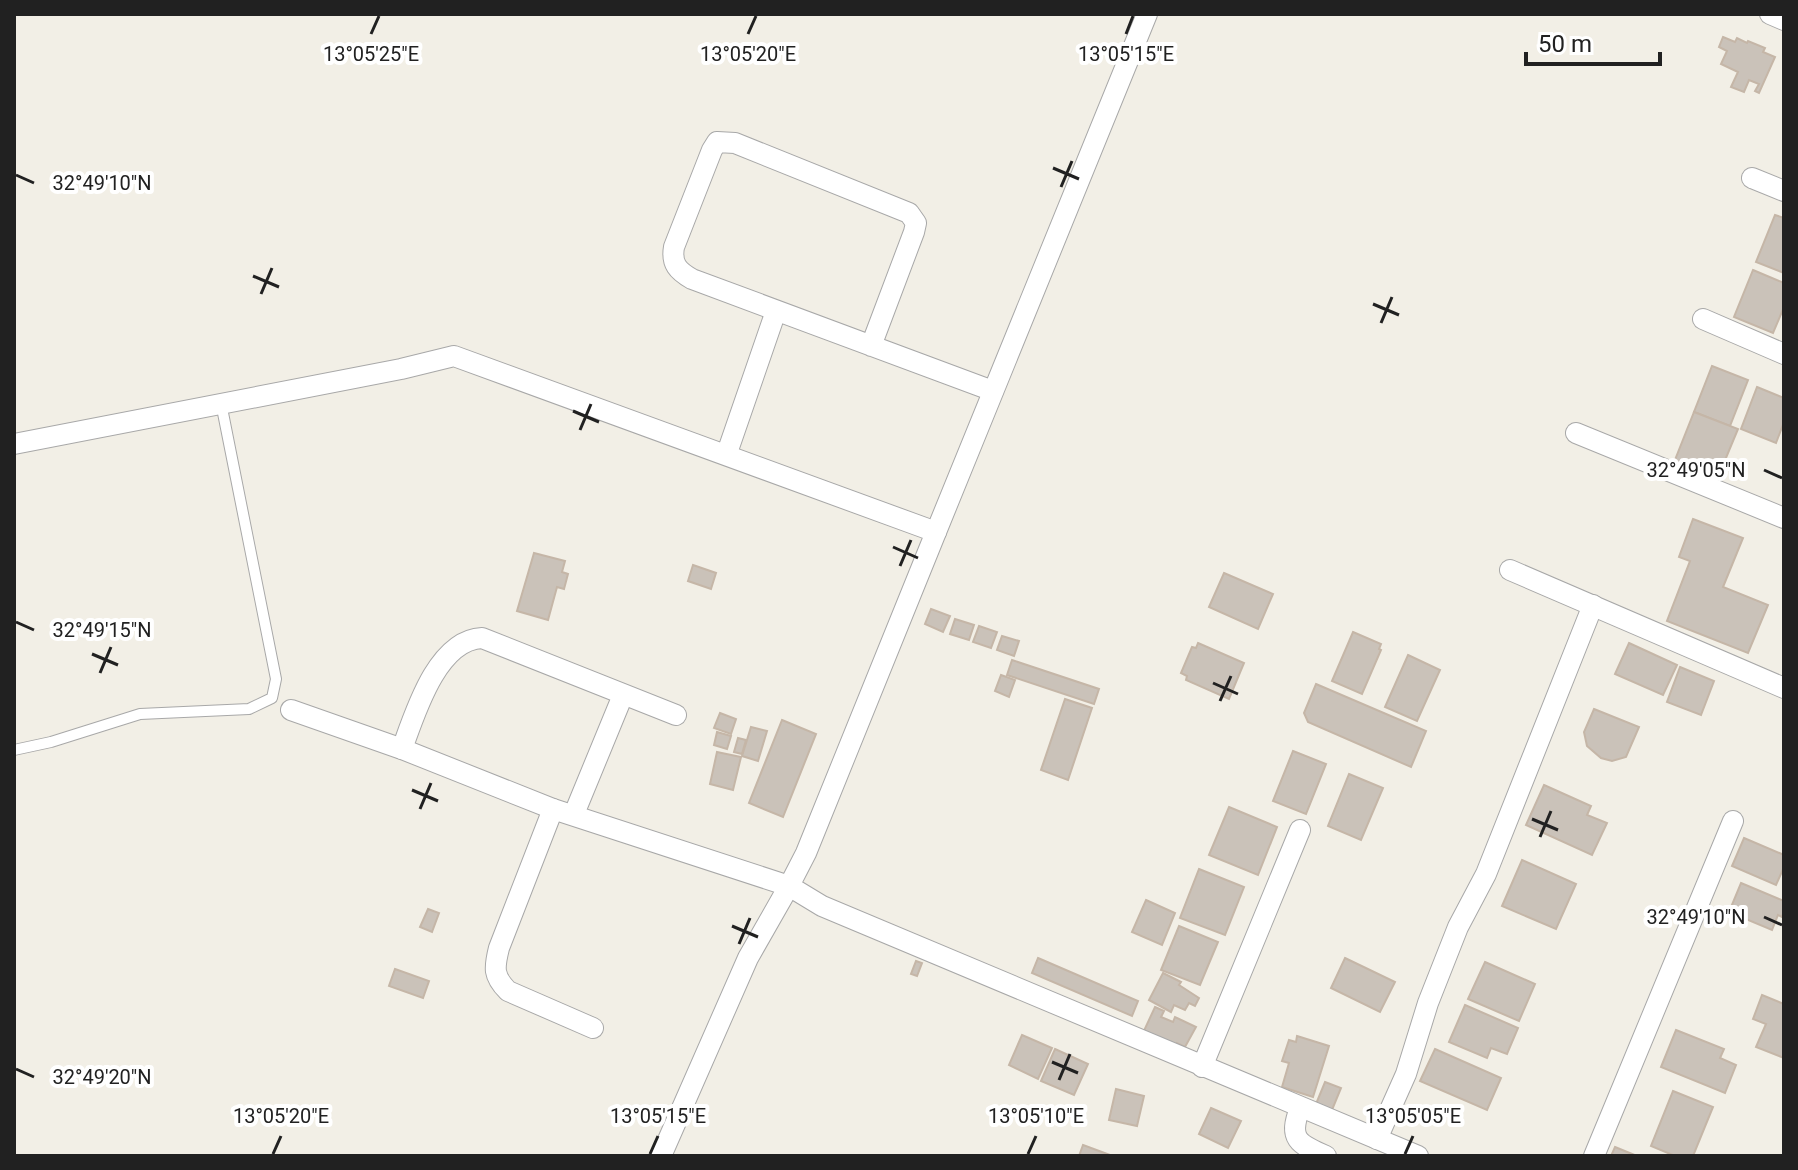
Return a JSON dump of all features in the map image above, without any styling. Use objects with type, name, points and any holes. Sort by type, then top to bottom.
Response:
[{"type":"street","points":[[661,1156],[748,958],[789,886],[811,839],[1147,14]]},
{"type":"street","points":[[1770,14],[1784,20]]},
{"type":"street","points":[[871,346],[914,232],[916,223],[909,213],[735,143],[717,142],[674,247],[672,256],[680,272],[776,311],[993,391]]},
{"type":"street","points":[[1752,178],[1784,191]]},
{"type":"street","points":[[727,453],[776,311]]},
{"type":"street","points":[[1703,319],[1784,354]]},
{"type":"street","points":[[14,444],[454,356],[727,453],[936,532]]},
{"type":"street","points":[[1576,433],[1784,518]]},
{"type":"street","points":[[1510,570],[1784,688]]},
{"type":"street","points":[[1377,1139],[1406,1074],[1428,1003],[1458,927],[1486,874],[1593,605]]},
{"type":"street","points":[[402,749],[431,680],[455,648],[467,639],[482,638],[676,715]]},
{"type":"street","points":[[574,814],[623,695]]},
{"type":"street","points":[[291,710],[402,749],[553,809],[789,886],[822,906],[1418,1156]]},
{"type":"street","points":[[553,809],[499,948],[495,964],[497,980],[508,991],[593,1028]]},
{"type":"street","points":[[1594,1156],[1733,821]]},
{"type":"street","points":[[1202,1067],[1300,830]]},
{"type":"street","points":[[1300,1108],[1294,1133],[1302,1145],[1326,1156]]},
{"type":"lane","points":[[14,750],[51,742],[140,714],[249,709],[272,698],[276,679],[221,403]]},
{"type":"building","points":[[1723,37],[1735,42],[1737,38],[1748,41],[1765,48],[1763,52],[1775,57],[1759,93],[1755,91],[1759,84],[1749,80],[1744,92],[1731,87],[1738,72],[1721,64],[1727,51],[1719,47]]},
{"type":"building","points":[[1775,215],[1784,218],[1784,273],[1756,262]]},
{"type":"building","points":[[1753,270],[1784,283],[1784,307],[1773,333],[1734,317]]},
{"type":"building","points":[[1712,366],[1748,380],[1730,426],[1694,412]]},
{"type":"building","points":[[1757,387],[1784,398],[1784,422],[1776,443],[1741,429]]},
{"type":"building","points":[[1694,412],[1738,429],[1716,482],[1673,465]]},
{"type":"building","points":[[1693,519],[1743,538],[1723,587],[1768,605],[1748,653],[1667,621],[1690,561],[1679,557]]},
{"type":"building","points":[[534,553],[565,561],[562,572],[568,574],[564,589],[557,587],[548,620],[517,611]]},
{"type":"building","points":[[693,565],[716,573],[711,589],[688,581]]},
{"type":"building","points":[[1224,573],[1273,594],[1258,629],[1209,607]]},
{"type":"building","points":[[931,609],[950,616],[943,632],[925,624]]},
{"type":"building","points":[[955,619],[974,625],[969,640],[950,634]]},
{"type":"building","points":[[979,626],[997,632],[991,648],[973,642]]},
{"type":"building","points":[[1353,632],[1381,644],[1362,694],[1332,681]]},
{"type":"building","points":[[1002,636],[1019,641],[1014,656],[997,650]]},
{"type":"building","points":[[1198,643],[1244,663],[1229,699],[1186,680],[1187,676],[1181,673],[1192,647],[1196,648]]},
{"type":"building","points":[[1629,643],[1677,665],[1663,695],[1615,674]]},
{"type":"building","points":[[1408,655],[1440,670],[1417,721],[1385,707]]},
{"type":"building","points":[[1012,660],[1099,689],[1094,704],[1007,675]]},
{"type":"building","points":[[1680,667],[1714,681],[1701,715],[1667,702]]},
{"type":"building","points":[[1001,675],[1015,680],[1009,697],[995,691]]},
{"type":"building","points":[[1316,684],[1426,731],[1411,767],[1308,722],[1304,713]]},
{"type":"building","points":[[1065,699],[1092,708],[1068,780],[1041,770]]},
{"type":"building","points":[[1594,709],[1639,727],[1626,757],[1612,761],[1601,758],[1587,746],[1584,732]]},
{"type":"building","points":[[720,713],[736,719],[731,734],[714,728]]},
{"type":"building","points":[[782,720],[816,734],[783,817],[749,803]]},
{"type":"building","points":[[751,727],[767,731],[758,761],[742,756]]},
{"type":"building","points":[[717,732],[731,736],[727,749],[714,745]]},
{"type":"building","points":[[738,738],[746,740],[742,754],[734,752]]},
{"type":"building","points":[[1293,751],[1326,764],[1306,814],[1273,801]]},
{"type":"building","points":[[717,752],[741,757],[733,790],[710,784]]},
{"type":"building","points":[[1349,774],[1383,788],[1361,840],[1328,826]]},
{"type":"building","points":[[1544,785],[1591,806],[1587,815],[1607,823],[1592,855],[1526,825]]},
{"type":"building","points":[[1229,807],[1277,827],[1258,875],[1209,855]]},
{"type":"building","points":[[1744,838],[1784,855],[1784,867],[1776,885],[1732,866]]},
{"type":"building","points":[[1522,860],[1576,884],[1556,929],[1502,906]]},
{"type":"building","points":[[1199,869],[1244,887],[1225,935],[1180,918]]},
{"type":"building","points":[[1741,883],[1784,901],[1782,917],[1778,915],[1772,930],[1729,912]]},
{"type":"building","points":[[1146,900],[1175,913],[1162,945],[1132,932]]},
{"type":"building","points":[[428,909],[439,913],[432,932],[420,927]]},
{"type":"building","points":[[1179,926],[1218,942],[1200,985],[1161,970]]},
{"type":"building","points":[[1038,958],[1138,1001],[1132,1016],[1032,973]]},
{"type":"building","points":[[1345,958],[1395,982],[1380,1012],[1331,988]]},
{"type":"building","points":[[916,961],[922,963],[917,976],[911,974]]},
{"type":"building","points":[[1485,962],[1535,984],[1519,1021],[1468,999]]},
{"type":"building","points":[[395,969],[429,981],[423,998],[389,986]]},
{"type":"building","points":[[1163,973],[1181,982],[1179,985],[1199,998],[1195,1006],[1189,1003],[1185,1010],[1174,1005],[1171,1012],[1149,1000]]},
{"type":"building","points":[[1762,995],[1784,1004],[1784,1058],[1756,1047],[1766,1024],[1753,1019]]},
{"type":"building","points":[[1465,1005],[1518,1028],[1507,1054],[1491,1048],[1487,1058],[1449,1042]]},
{"type":"building","points":[[1155,1007],[1164,1011],[1161,1017],[1173,1022],[1175,1017],[1196,1027],[1185,1047],[1177,1043],[1174,1050],[1142,1035]]},
{"type":"building","points":[[1676,1030],[1724,1049],[1720,1058],[1736,1065],[1725,1093],[1661,1067]]},
{"type":"building","points":[[1022,1035],[1052,1048],[1038,1079],[1009,1065]]},
{"type":"building","points":[[1297,1036],[1329,1046],[1313,1097],[1282,1087],[1289,1063],[1282,1061],[1289,1040],[1296,1042]]},
{"type":"building","points":[[1055,1049],[1088,1064],[1074,1095],[1041,1081]]},
{"type":"building","points":[[1435,1049],[1501,1078],[1487,1110],[1420,1081]]},
{"type":"building","points":[[1325,1082],[1341,1088],[1332,1110],[1316,1104]]},
{"type":"building","points":[[1116,1089],[1144,1096],[1137,1126],[1109,1120]]},
{"type":"building","points":[[1673,1091],[1713,1107],[1693,1156],[1675,1156],[1651,1146]]},
{"type":"building","points":[[1211,1108],[1241,1121],[1228,1148],[1199,1134]]},
{"type":"building","points":[[1083,1145],[1110,1155],[1110,1156],[1079,1156]]},
{"type":"building","points":[[1615,1147],[1637,1156],[1611,1156]]}]
